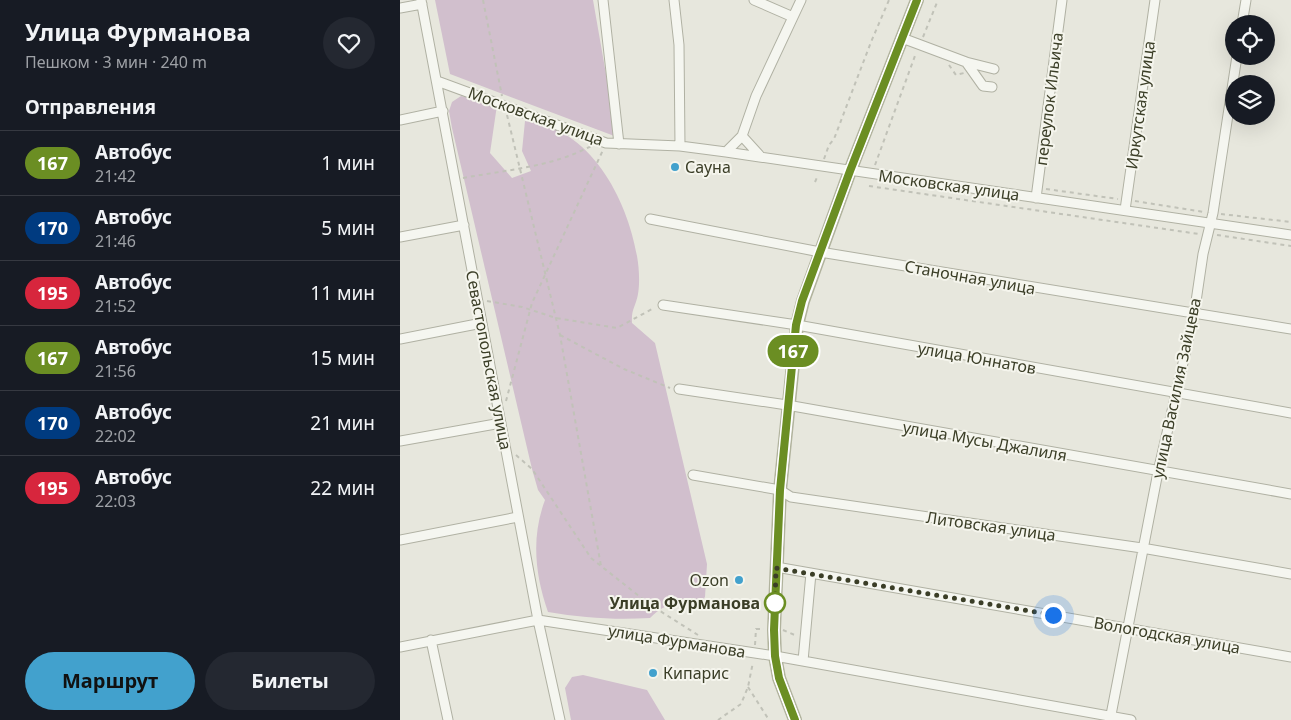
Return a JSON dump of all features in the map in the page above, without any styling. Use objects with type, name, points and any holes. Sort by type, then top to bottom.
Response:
[{"type":"main road","points":[[795,720],[779,678],[775,656],[776,568],[780,490],[796,325],[802,301],[850,171],[917,0]]},
{"type":"street","points":[[603,0],[620,144]]},
{"type":"street","points":[[674,0],[679,45],[680,146]]},
{"type":"street","points":[[754,0],[793,17]]},
{"type":"street","points":[[726,152],[742,136],[756,96],[801,0]]},
{"type":"street","name":"переулок Ильича","points":[[1036,198],[1062,0]]},
{"type":"street","name":"Иркутская улица","points":[[1125,210],[1155,0]]},
{"type":"street","points":[[1244,15],[1246,0]]},
{"type":"street","points":[[400,8],[422,2]]},
{"type":"street","name":"Севастопольская улица","points":[[422,2],[518,516],[560,720]]},
{"type":"street","points":[[902,38],[966,62],[994,69]]},
{"type":"street","points":[[966,62],[983,86],[992,87]]},
{"type":"street","name":"улица Василия Зайцева","points":[[1111,718],[1142,548],[1194,315],[1213,213],[1236,65]]},
{"type":"street","name":"Московская улица","points":[[437,81],[602,141],[620,144],[680,146],[726,152],[1291,234]]},
{"type":"street","points":[[400,120],[443,111]]},
{"type":"street","points":[[742,136],[761,157]]},
{"type":"street","name":"Станочная улица","points":[[650,220],[820,252],[1194,315],[1291,329]]},
{"type":"street","points":[[400,237],[464,225]]},
{"type":"street","name":"улица Юннатов","points":[[663,306],[796,325],[1291,413]]},
{"type":"street","points":[[400,339],[482,323]]},
{"type":"street","name":"улица Мусы Джалиля","points":[[679,389],[787,405],[1291,494]]},
{"type":"street","points":[[400,442],[501,423]]},
{"type":"street","name":"Литовская улица","points":[[693,475],[780,490],[791,497],[1142,548],[1291,574]]},
{"type":"street","points":[[400,540],[518,516]]},
{"type":"street","name":"Вологодская улица","points":[[776,568],[1291,657]]},
{"type":"street","points":[[803,661],[811,573]]},
{"type":"street","name":"улица Фурманова","points":[[400,647],[538,620],[775,656],[1111,718],[1131,720]]},
{"type":"street","points":[[431,640],[448,720]]},
{"type":"path","points":[[483,0],[504,105],[560,335],[601,566]]},
{"type":"path","points":[[815,182],[889,0]]},
{"type":"path","points":[[884,166],[874,165],[919,44],[938,0]]},
{"type":"path","points":[[455,179],[519,168],[572,156],[602,141]]},
{"type":"path","points":[[506,404],[530,310],[602,141]]},
{"type":"path","points":[[869,186],[974,203],[1291,246]]},
{"type":"path","points":[[1038,188],[1291,222]]},
{"type":"path","points":[[478,299],[530,310],[556,318],[617,328],[650,309],[663,306]]},
{"type":"path","points":[[560,335],[624,369],[667,388],[679,389]]},
{"type":"path","points":[[505,445],[532,469],[591,558],[649,604],[702,638]]},
{"type":"path","points":[[781,630],[793,633],[805,643]]},
{"type":"path","points":[[718,719],[741,704],[748,687],[754,653]]},
{"type":"path","points":[[748,687],[769,720]]},
{"type":"shaded area","points":[[435,0],[593,0],[617,137],[450,74]]},
{"type":"shaded area","points":[[461,96],[497,105],[490,153],[512,178],[531,171],[522,151],[525,121],[548,126],[569,136],[602,169],[614,189],[632,234],[639,270],[639,290],[632,314],[632,323],[655,343],[707,564],[705,597],[695,609],[671,605],[661,609],[650,618],[637,619],[599,618],[548,612],[540,584],[536,556],[538,528],[545,500],[538,490],[532,469],[452,128],[449,111],[452,102]]},
{"type":"shaded area","points":[[583,675],[647,690],[665,720],[571,720],[565,688],[572,677]]},
{"type":"bus line","name":"167","points":[[795,720],[779,678],[775,656],[774,630],[780,490],[796,325],[802,301],[850,171],[917,0]]},
{"type":"place","name":"Сауна","points":[[675,167]]},
{"type":"place","name":"Ozon","points":[[739,580]]},
{"type":"place","name":"Улица Фурманова","points":[[775,603]]},
{"type":"place","name":"Кипарис","points":[[653,673]]},
{"type":"route","points":[[775,603],[776,568],[1053,615]]}]
